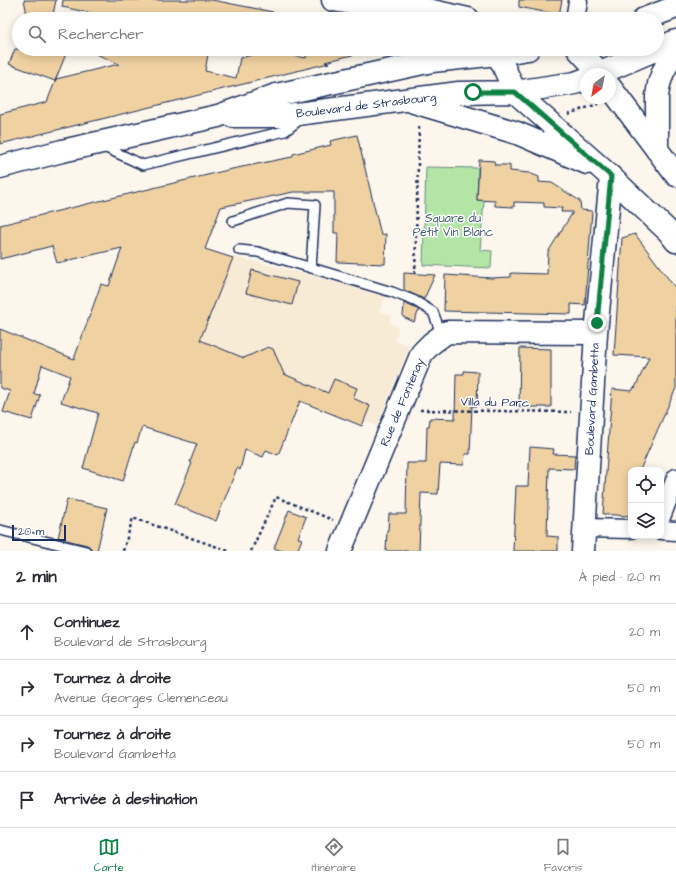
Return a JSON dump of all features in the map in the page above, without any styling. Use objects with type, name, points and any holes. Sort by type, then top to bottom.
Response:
[{"type":"main road","points":[[342,1],[414,7],[429,10]]},
{"type":"main road","points":[[342,1],[374,12]]},
{"type":"main road","points":[[663,12],[676,7]]},
{"type":"main road","name":"Boulevard de Strasbourg","points":[[664,47],[676,41]]},
{"type":"main road","points":[[657,150],[657,96],[659,84],[663,72],[676,48]]},
{"type":"main road","name":"Boulevard de Strasbourg","points":[[0,167],[95,143],[218,116],[276,95],[432,56]]},
{"type":"main road","points":[[492,56],[515,92],[607,173],[668,232],[676,242]]},
{"type":"main road","points":[[582,56],[590,68]]},
{"type":"main road","name":"Boulevard de Strasbourg","points":[[616,73],[648,56]]},
{"type":"main road","name":"Boulevard de Strasbourg","points":[[218,116],[281,116],[459,93],[515,92],[580,83]]},
{"type":"main road","points":[[407,100],[517,133],[607,173]]},
{"type":"main road","points":[[616,102],[676,175]]},
{"type":"main road","name":"Boulevard Gambetta","points":[[583,551],[607,173]]},
{"type":"main road","name":"Rue de Fontenay","points":[[340,551],[422,353],[432,343],[448,332],[596,333]]},
{"type":"street","points":[[664,509],[676,478]]},
{"type":"street","points":[[584,528],[628,529]]},
{"type":"street","points":[[664,530],[676,531]]},
{"type":"lane","points":[[95,143],[143,165],[285,131],[310,113]]},
{"type":"lane","points":[[233,221],[288,203],[315,205],[311,268]]},
{"type":"lane","points":[[239,250],[258,252],[392,292],[415,301],[433,312],[442,336]]},
{"type":"lane","points":[[0,530],[86,551]]},
{"type":"path","points":[[567,114],[580,101]]},
{"type":"path","points":[[415,274],[419,127]]},
{"type":"path","name":"Villa du Parc","points":[[398,410],[592,412]]},
{"type":"path","points":[[251,551],[276,497],[336,521]]},
{"type":"path","points":[[123,551],[133,518],[229,551]]},
{"type":"shaded area","points":[[218,253],[234,259],[235,257],[298,272],[386,296],[379,311],[392,316],[389,322],[397,326],[398,331],[395,340],[410,346],[377,426],[182,344]]},
{"type":"green space","name":"Square du Petit Vin Blanc","points":[[426,167],[478,168],[477,200],[484,201],[480,250],[492,251],[491,268],[423,265]]},
{"type":"building","points":[[24,0],[56,0],[53,12],[26,12]]},
{"type":"building","points":[[63,0],[212,0],[273,12],[86,12],[62,7]]},
{"type":"building","points":[[519,0],[562,0],[560,12],[544,12],[519,7]]},
{"type":"building","points":[[12,56],[65,56],[55,81],[9,64]]},
{"type":"building","points":[[101,56],[208,56],[205,71],[236,78],[240,58],[248,56],[295,56],[306,58],[306,56],[348,56],[325,62],[329,63],[0,144],[0,114],[47,102],[56,79],[119,64]]},
{"type":"building","points":[[357,135],[381,235],[386,234],[385,264],[337,262],[338,233],[334,233],[334,192],[293,192],[221,207],[205,249],[233,258],[200,340],[244,358],[268,347],[273,349],[284,374],[328,393],[334,379],[357,388],[353,398],[370,406],[362,426],[300,401],[278,455],[266,450],[263,457],[245,450],[240,470],[237,468],[216,521],[175,504],[192,463],[190,462],[197,444],[142,427],[137,443],[135,442],[123,481],[83,468],[98,413],[61,402],[70,376],[42,365],[34,394],[40,395],[32,420],[3,412],[10,391],[0,388],[0,329],[74,359],[101,284],[109,286],[122,248],[57,263],[52,246],[0,259],[0,225],[232,169],[292,157],[293,154],[331,145],[330,141]]},
{"type":"building","points":[[479,160],[494,161],[495,165],[510,165],[510,171],[529,173],[539,177],[539,182],[552,183],[580,201],[581,210],[592,211],[585,305],[571,304],[571,314],[444,311],[445,275],[491,278],[511,277],[511,273],[547,274],[548,252],[573,212],[561,212],[562,208],[544,207],[544,203],[514,202],[514,207],[495,206],[495,201],[477,200]]},
{"type":"building","points":[[635,234],[676,289],[676,388],[641,467],[628,467],[628,516],[603,514],[612,389],[632,391],[634,387],[635,388],[649,357],[614,355],[622,238]]},
{"type":"building","points":[[252,270],[298,282],[292,305],[246,293]]},
{"type":"building","points":[[404,273],[435,275],[424,299],[404,290]]},
{"type":"building","points":[[404,303],[419,310],[414,322],[403,317]]},
{"type":"building","points":[[520,348],[551,349],[551,407],[519,407]]},
{"type":"building","points":[[464,371],[478,372],[477,406],[472,406],[470,454],[465,454],[464,465],[440,464],[438,494],[421,493],[419,551],[386,551],[389,514],[406,514],[407,463],[426,463],[427,426],[429,426],[430,418],[455,419],[456,374],[464,374]]},
{"type":"building","points":[[530,447],[554,449],[553,454],[575,455],[574,469],[549,468],[547,536],[558,537],[558,551],[513,551],[516,486],[528,486]]},
{"type":"building","points":[[67,499],[107,508],[97,551],[92,551],[87,545],[58,538]]},
{"type":"building","points":[[289,510],[306,517],[298,538],[302,539],[297,551],[282,551],[274,548]]},
{"type":"route","points":[[473,92],[515,92],[611,176],[597,323]]}]
